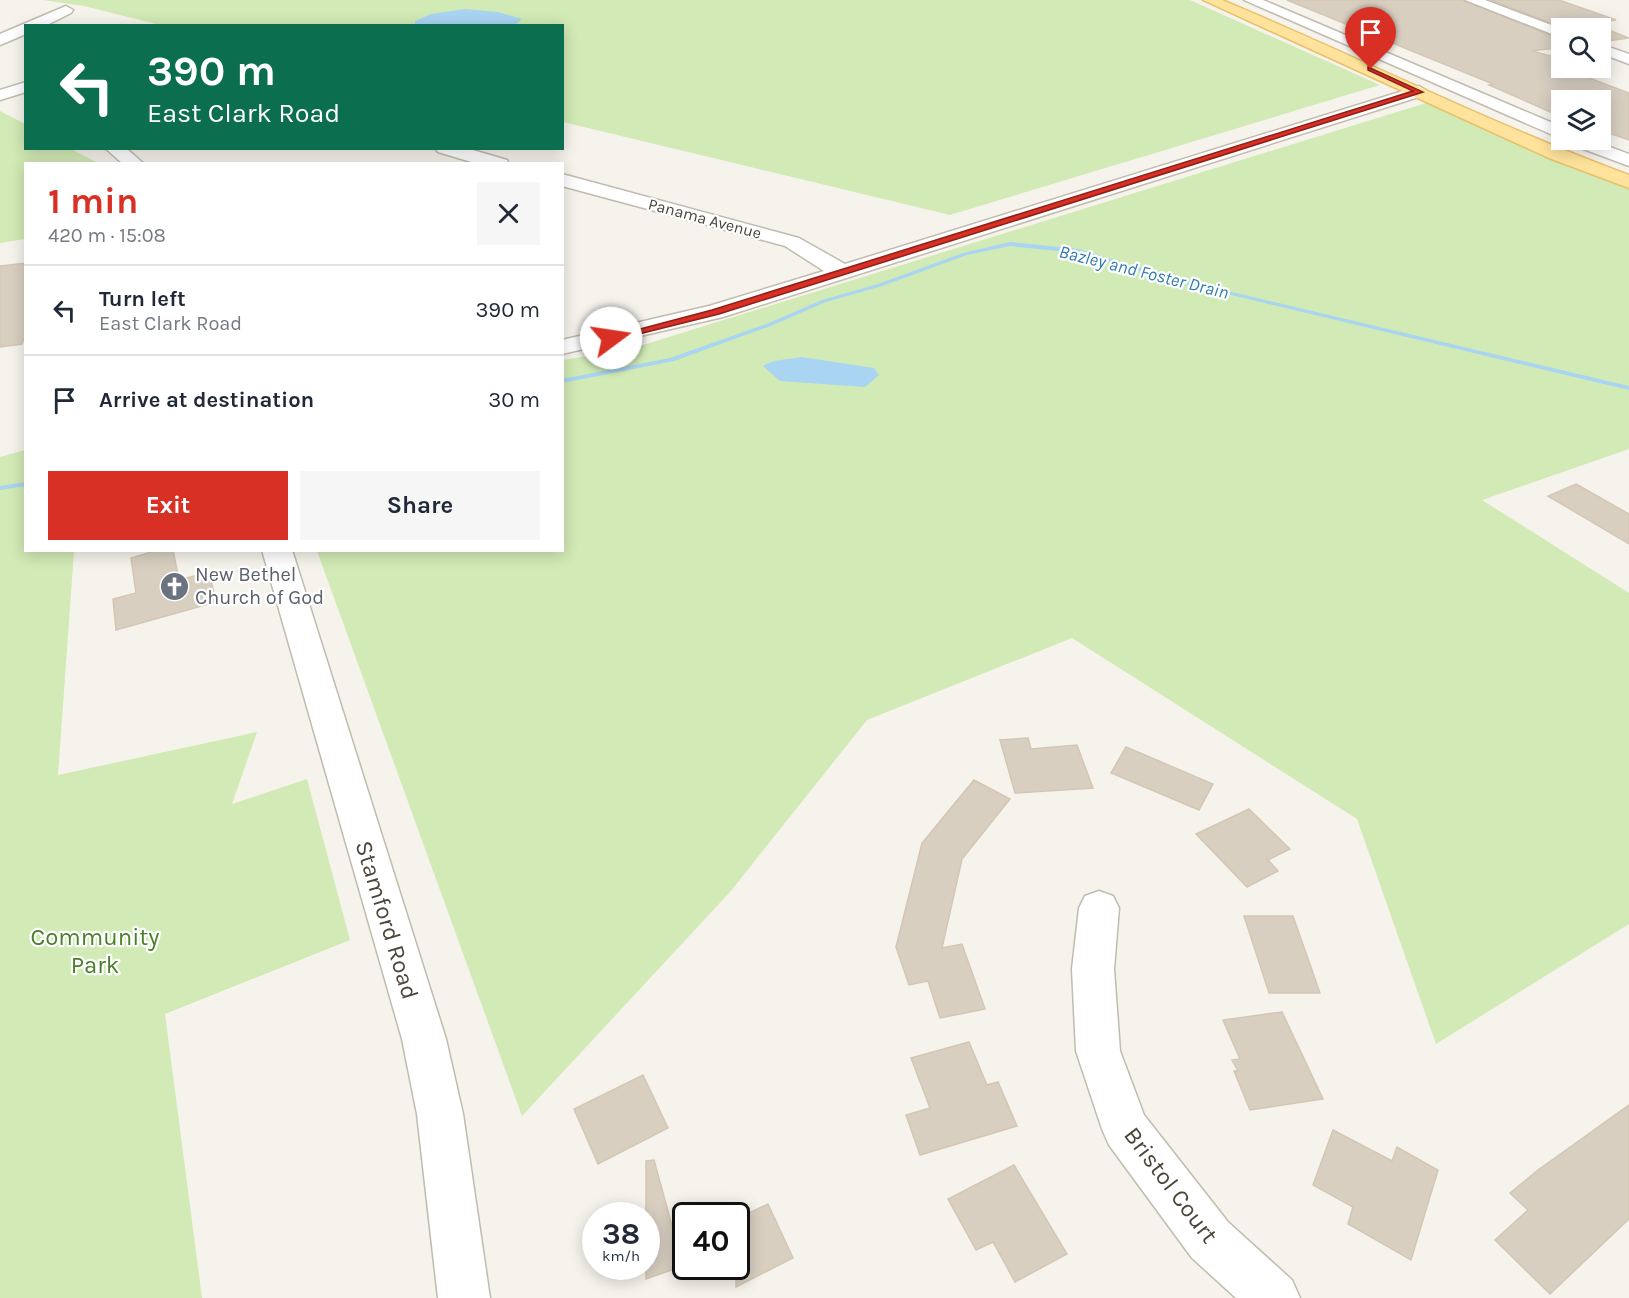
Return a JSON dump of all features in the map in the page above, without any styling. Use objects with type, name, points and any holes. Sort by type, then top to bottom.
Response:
[{"type":"main road","points":[[1210,0],[1555,154],[1629,182]]},
{"type":"street","points":[[1251,0],[1551,129]]},
{"type":"street","points":[[1472,0],[1551,30]]},
{"type":"street","points":[[36,24],[66,10]]},
{"type":"street","points":[[0,40],[24,29]]},
{"type":"street","points":[[1611,52],[1629,59]]},
{"type":"street","points":[[4,103],[24,88]]},
{"type":"street","points":[[564,347],[715,312],[1419,92]]},
{"type":"street","points":[[117,150],[132,162]]},
{"type":"street","points":[[451,150],[494,162]]},
{"type":"street","points":[[1602,150],[1629,160]]},
{"type":"street","name":"Panama Avenue","points":[[565,183],[792,242],[842,272]]},
{"type":"street","name":"Stamford Road","points":[[278,552],[424,1039],[440,1114],[464,1298]]},
{"type":"street","name":"Bristol Court","points":[[1099,908],[1093,969],[1098,1051],[1126,1129],[1210,1240],[1274,1298]]},
{"type":"green space","points":[[43,0],[1190,0],[1380,85],[950,215],[564,122],[564,24],[156,24],[84,6]]},
{"type":"green space","points":[[1426,103],[1629,189],[1629,449],[1482,500],[1629,593],[1629,924],[1436,1044],[1357,819],[1072,638],[867,720],[730,892],[522,1116],[317,552],[564,552],[564,360],[630,349]]},
{"type":"green space","points":[[0,111],[24,123],[24,150],[73,150],[96,162],[24,162],[24,239],[0,243]]},
{"type":"green space","name":"Community Park","points":[[24,450],[24,552],[74,552],[58,775],[257,732],[232,804],[307,779],[350,940],[165,1014],[202,1298],[0,1298],[0,457]]},
{"type":"water","points":[[465,9],[498,12],[522,19],[516,24],[415,24],[415,21],[431,14]]},
{"type":"water","points":[[801,357],[874,368],[879,375],[865,387],[780,381],[763,366],[776,361]]},
{"type":"building","points":[[1287,0],[1463,0],[1551,36],[1551,48],[1532,51],[1551,56],[1551,78],[1589,78],[1629,93],[1629,140],[1611,134],[1611,90],[1551,90],[1551,112],[1489,85],[1493,84]]},
{"type":"building","points":[[1491,0],[1559,0],[1610,18],[1551,18],[1551,23]]},
{"type":"building","points":[[1611,31],[1629,38],[1611,40]]},
{"type":"building","points":[[24,263],[24,338],[22,344],[0,347],[0,266]]},
{"type":"building","points":[[1576,484],[1629,514],[1629,544],[1548,496]]},
{"type":"building","name":"New Bethel Church of God","points":[[151,552],[173,552],[179,580],[209,572],[216,602],[116,630],[113,599],[136,593],[131,558]]},
{"type":"building","points":[[1028,738],[1031,749],[1077,745],[1093,788],[1015,793],[1000,740]]},
{"type":"building","points":[[1126,747],[1213,784],[1199,810],[1111,773]]},
{"type":"building","points":[[974,780],[1010,799],[962,859],[942,948],[962,944],[985,1009],[940,1018],[928,981],[909,985],[896,947],[922,843]]},
{"type":"building","points":[[1249,809],[1290,849],[1268,860],[1278,871],[1247,887],[1196,834]]},
{"type":"building","points":[[1244,916],[1293,916],[1320,993],[1269,993]]},
{"type":"building","points":[[1282,1012],[1323,1099],[1250,1110],[1234,1071],[1238,1071],[1232,1060],[1240,1059],[1223,1020]]},
{"type":"building","points":[[969,1042],[987,1085],[998,1082],[1017,1126],[920,1155],[906,1115],[930,1108],[911,1058]]},
{"type":"building","points":[[643,1075],[668,1128],[598,1164],[574,1109]]},
{"type":"building","points":[[1629,1105],[1629,1219],[1550,1294],[1495,1240],[1528,1210],[1510,1193],[1538,1170]]},
{"type":"building","points":[[1333,1130],[1392,1161],[1397,1147],[1438,1170],[1411,1260],[1348,1224],[1353,1207],[1313,1185]]},
{"type":"building","points":[[654,1160],[672,1226],[672,1270],[660,1274],[660,1202],[646,1202],[646,1161]]},
{"type":"building","points":[[1014,1165],[1067,1254],[1015,1282],[993,1242],[976,1250],[948,1199]]},
{"type":"building","points":[[768,1204],[793,1258],[750,1280],[750,1212]]},
{"type":"building","points":[[736,1280],[750,1280],[736,1287]]},
{"type":"waterway","name":"Bazley and Foster Drain","points":[[564,381],[672,360],[771,324],[824,301],[880,285],[965,254],[1010,244],[1078,251],[1179,281],[1629,388]]},
{"type":"waterway","name":"Bazley and Foster Drain","points":[[0,488],[24,484]]},
{"type":"place","name":"New Bethel Church of God","points":[[174,586]]},
{"type":"route","points":[[611,338],[715,312],[1419,92],[1371,69]]}]
